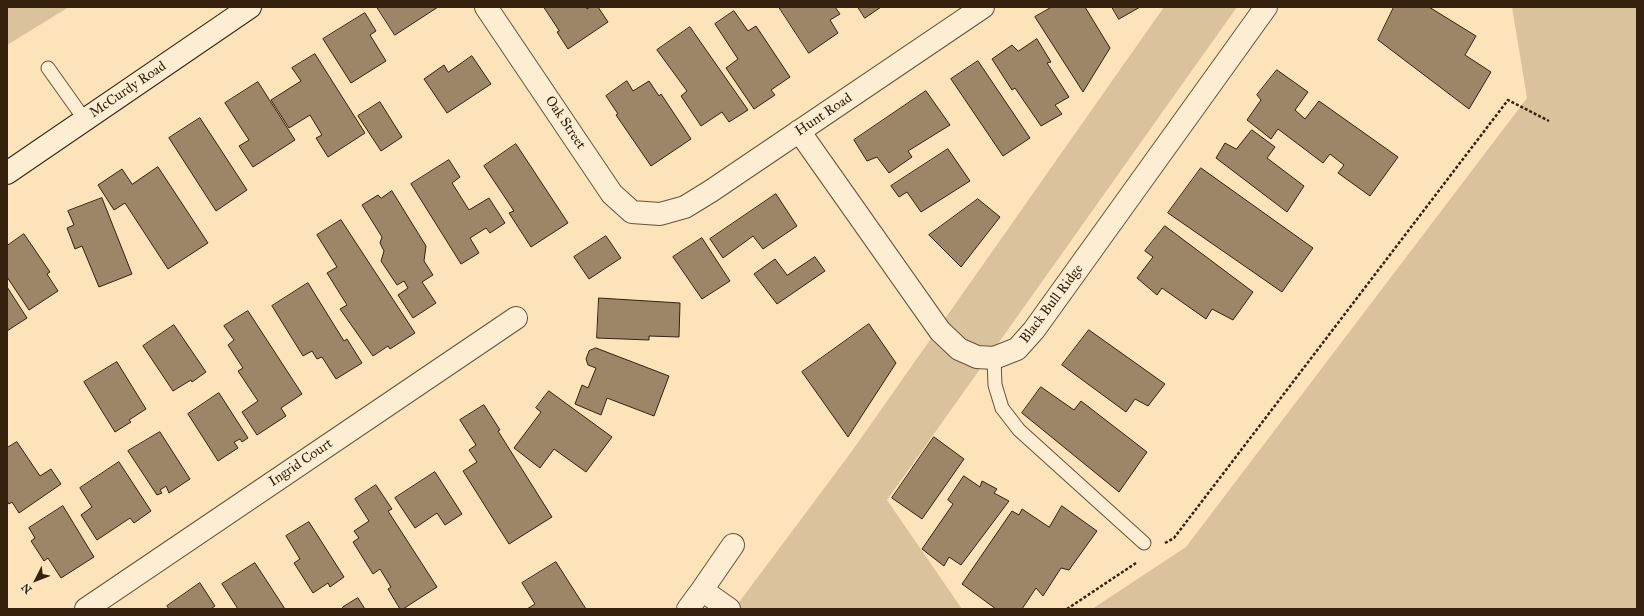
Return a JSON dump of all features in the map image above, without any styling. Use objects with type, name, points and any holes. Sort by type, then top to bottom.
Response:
[{"type":"street","name":"McCurdy Road","points":[[7,173],[250,7]]},
{"type":"street","name":"Oak Street","points":[[486,7],[612,194],[632,212],[660,214]]},
{"type":"street","name":"Hunt Road","points":[[660,214],[685,207],[983,7]]},
{"type":"street","name":"Black Bull Ridge","points":[[799,131],[940,331],[959,349],[977,357],[994,358],[1017,349],[1034,330],[1266,7]]},
{"type":"street","name":"Ingrid Court","points":[[86,609],[516,318]]},
{"type":"street","points":[[688,609],[733,545]]},
{"type":"street","points":[[702,590],[729,609]]},
{"type":"lane","points":[[48,68],[85,120]]},
{"type":"lane","points":[[994,358],[995,385],[1002,408],[1019,430],[1144,543]]},
{"type":"path","points":[[1163,545],[1174,538],[1508,100],[1549,121]]},
{"type":"path","points":[[1067,609],[1140,560]]},
{"type":"shaded area","points":[[7,7],[69,7],[7,45]]},
{"type":"shaded area","points":[[1164,7],[1237,7],[887,500],[962,609],[734,609],[852,451]]},
{"type":"shaded area","points":[[1512,7],[1637,7],[1637,609],[1092,609],[1186,547],[1527,98]]},
{"type":"building","points":[[377,7],[438,7],[395,35]]},
{"type":"building","points":[[544,7],[586,7],[587,9],[590,7],[598,7],[608,22],[568,49]]},
{"type":"building","points":[[779,7],[835,7],[840,14],[830,20],[838,33],[809,53]]},
{"type":"building","points":[[858,7],[881,7],[865,18]]},
{"type":"building","points":[[1052,7],[1085,7],[1110,48],[1083,92],[1035,17]]},
{"type":"building","points":[[1112,7],[1140,7],[1119,19]]},
{"type":"building","points":[[1394,7],[1429,7],[1476,36],[1465,55],[1491,72],[1469,109],[1378,40]]},
{"type":"building","points":[[734,11],[748,31],[756,26],[790,77],[771,90],[775,95],[754,109],[726,68],[738,59],[715,24]]},
{"type":"building","points":[[365,13],[376,31],[370,35],[386,61],[351,83],[323,39]]},
{"type":"building","points":[[690,27],[748,110],[729,122],[722,112],[701,126],[681,96],[687,91],[657,50]]},
{"type":"building","points":[[1037,39],[1051,62],[1047,63],[1069,97],[1055,105],[1062,114],[1041,126],[1015,88],[1012,90],[992,59],[1012,45],[1018,51]]},
{"type":"building","points":[[315,54],[365,133],[328,157],[316,138],[322,135],[310,115],[289,128],[271,100],[301,81],[292,68]]},
{"type":"building","points":[[472,56],[491,84],[447,113],[424,79],[444,65],[448,72]]},
{"type":"building","points":[[978,61],[1030,138],[1003,156],[951,79]]},
{"type":"building","points":[[1277,70],[1308,92],[1295,110],[1305,119],[1319,101],[1398,157],[1370,196],[1338,173],[1344,165],[1330,154],[1323,163],[1278,129],[1271,139],[1247,120],[1261,100],[1257,95]]},
{"type":"building","points":[[627,81],[633,91],[649,81],[659,96],[661,94],[691,139],[651,166],[616,115],[618,114],[606,96]]},
{"type":"building","points":[[258,82],[295,140],[253,167],[239,146],[249,140],[225,103]]},
{"type":"building","points":[[926,91],[950,125],[908,151],[912,157],[889,173],[877,157],[867,161],[854,140]]},
{"type":"building","points":[[380,102],[402,137],[381,151],[358,116]]},
{"type":"building","points":[[200,118],[247,190],[216,211],[169,138]]},
{"type":"building","points":[[1252,130],[1275,147],[1267,158],[1304,186],[1287,212],[1216,158],[1225,143],[1236,149]]},
{"type":"building","points":[[516,144],[568,223],[531,247],[509,213],[514,211],[484,166]]},
{"type":"building","points":[[948,149],[970,181],[921,212],[907,192],[899,197],[891,186]]},
{"type":"building","points":[[449,160],[460,177],[452,183],[469,210],[489,198],[505,223],[490,233],[486,228],[470,238],[479,253],[461,264],[411,184]]},
{"type":"building","points":[[158,167],[208,243],[168,269],[125,203],[114,210],[98,185],[122,169],[132,184]]},
{"type":"building","points":[[1201,168],[1313,248],[1282,292],[1168,213]]},
{"type":"building","points":[[392,191],[426,246],[424,261],[433,275],[422,282],[436,303],[413,318],[398,295],[408,288],[404,281],[397,285],[381,261],[384,251],[380,243],[382,237],[362,205],[378,195],[381,198]]},
{"type":"building","points":[[776,194],[797,226],[763,249],[753,236],[723,258],[710,239]]},
{"type":"building","points":[[102,198],[132,274],[99,287],[82,246],[75,249],[67,228],[74,225],[68,211]]},
{"type":"building","points":[[978,199],[1000,217],[961,267],[929,235]]},
{"type":"building","points":[[341,220],[415,333],[390,349],[388,346],[373,356],[340,309],[347,305],[327,273],[337,267],[317,235]]},
{"type":"building","points":[[1165,226],[1253,292],[1233,320],[1212,309],[1206,319],[1162,288],[1157,295],[1137,278],[1153,257],[1145,251]]},
{"type":"building","points":[[24,234],[50,272],[47,274],[58,291],[29,310],[7,277],[7,246]]},
{"type":"building","points":[[606,236],[621,258],[589,279],[574,257]]},
{"type":"building","points":[[702,238],[730,281],[702,299],[673,257]]},
{"type":"building","points":[[815,257],[825,271],[777,304],[754,274],[775,259],[787,275]]},
{"type":"building","points":[[308,283],[344,341],[347,339],[362,363],[336,379],[322,357],[317,359],[312,351],[303,356],[272,306]]},
{"type":"building","points":[[7,287],[27,318],[7,331]]},
{"type":"building","points":[[599,298],[680,303],[679,337],[649,336],[649,340],[597,338]]},
{"type":"building","points":[[248,311],[302,394],[281,408],[286,416],[257,435],[242,412],[258,401],[238,371],[243,368],[228,345],[234,340],[224,326]]},
{"type":"building","points":[[869,324],[896,363],[848,437],[802,372]]},
{"type":"building","points":[[174,325],[206,372],[192,382],[191,380],[173,391],[143,346]]},
{"type":"building","points":[[1089,330],[1165,384],[1148,406],[1135,399],[1126,412],[1062,365]]},
{"type":"building","points":[[596,348],[669,376],[654,416],[607,398],[601,415],[575,404],[582,385],[588,388],[596,368],[588,365],[586,359],[589,351]]},
{"type":"building","points":[[117,362],[146,409],[129,420],[131,422],[115,432],[84,382]]},
{"type":"building","points":[[1041,387],[1074,410],[1081,401],[1147,452],[1119,492],[1022,413]]},
{"type":"building","points":[[549,391],[612,437],[586,472],[554,449],[540,468],[514,448],[541,412],[536,408]]},
{"type":"building","points":[[219,393],[248,438],[242,442],[240,439],[234,442],[238,448],[218,461],[188,414]]},
{"type":"building","points":[[484,405],[500,430],[498,431],[552,517],[509,544],[463,471],[477,462],[469,450],[476,445],[460,420]]},
{"type":"building","points":[[160,432],[190,479],[169,493],[166,486],[160,490],[162,493],[157,495],[128,451]]},
{"type":"building","points":[[934,437],[964,459],[922,519],[892,498]]},
{"type":"building","points":[[17,442],[40,476],[51,469],[61,484],[19,513],[12,502],[9,504],[7,501],[7,448]]},
{"type":"building","points":[[119,462],[151,511],[134,523],[130,518],[97,540],[81,515],[92,507],[80,488]]},
{"type":"building","points":[[435,472],[462,514],[445,525],[437,513],[415,528],[395,498]]},
{"type":"building","points":[[964,476],[980,487],[982,481],[997,489],[994,493],[1009,501],[961,565],[949,557],[944,566],[922,549],[953,504],[948,500]]},
{"type":"building","points":[[376,485],[392,509],[388,511],[437,587],[403,609],[400,609],[388,589],[391,587],[380,569],[373,574],[353,542],[359,538],[354,531],[369,521],[355,499]]},
{"type":"building","points":[[63,506],[94,557],[61,578],[48,558],[44,561],[31,541],[35,538],[29,528]]},
{"type":"building","points":[[1062,506],[1097,531],[1069,570],[1061,568],[1043,596],[1036,588],[1022,609],[996,609],[962,584],[1012,511],[1019,515],[1022,509],[1049,527]]},
{"type":"building","points":[[309,522],[344,577],[330,587],[328,583],[313,593],[294,563],[300,559],[286,536]]},
{"type":"building","points":[[556,562],[586,609],[527,609],[535,604],[522,583]]},
{"type":"building","points":[[255,563],[285,609],[238,609],[222,584]]},
{"type":"building","points":[[200,583],[215,606],[211,609],[169,609],[167,606]]},
{"type":"building","points":[[358,598],[365,609],[342,609],[343,607]]}]
